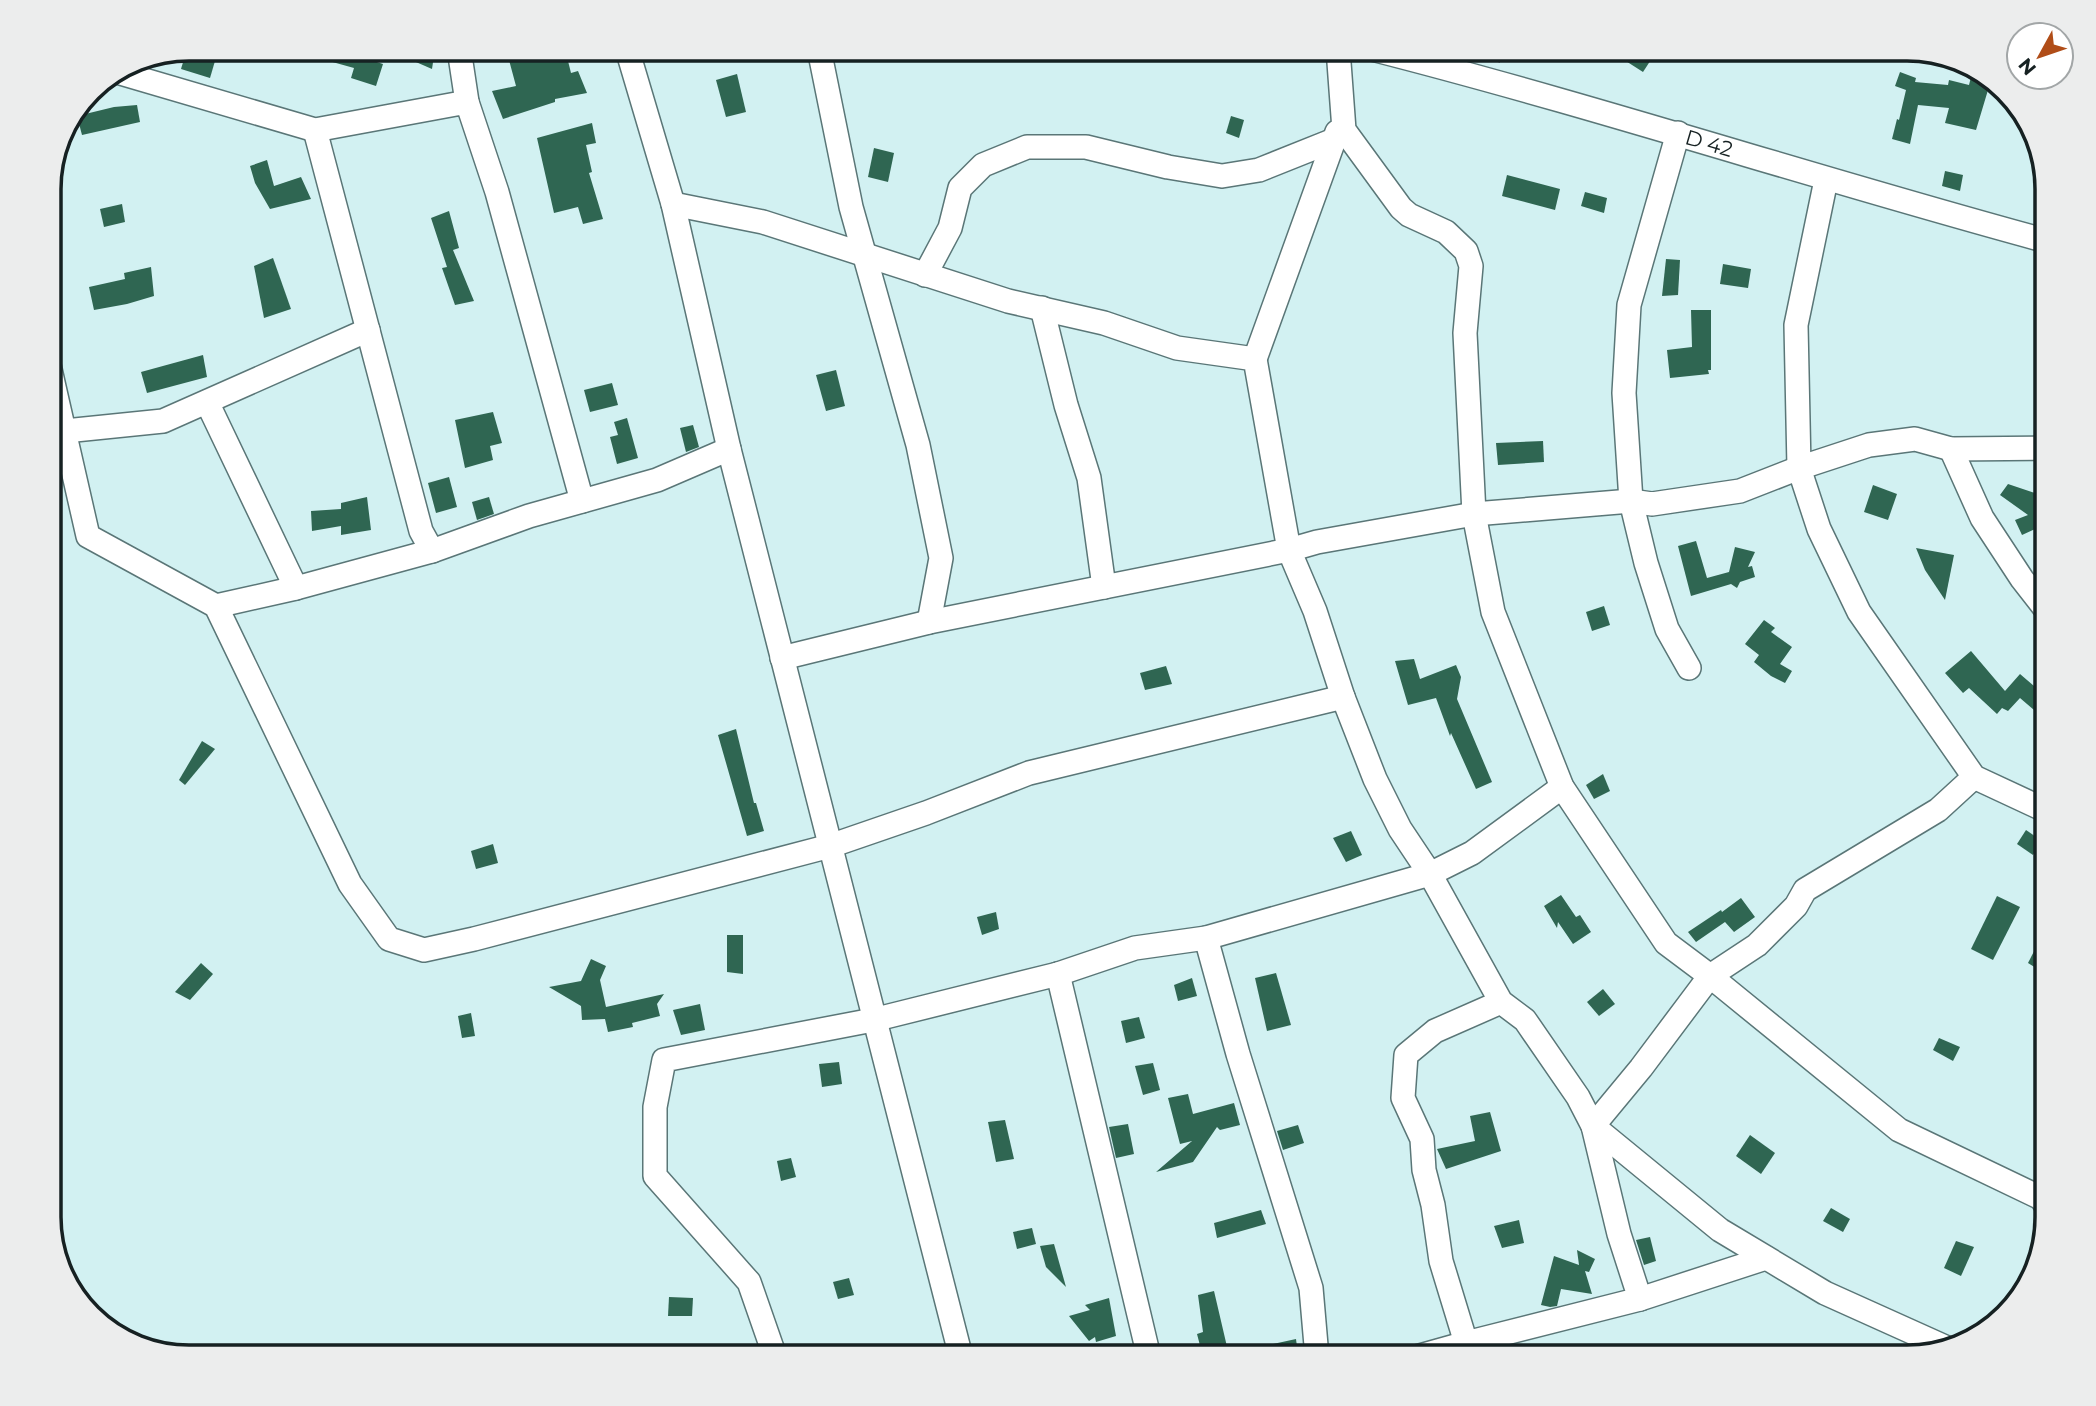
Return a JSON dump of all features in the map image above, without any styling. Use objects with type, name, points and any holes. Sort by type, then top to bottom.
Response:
[{"type":"street","points":[[461,61],[467,102],[497,192],[582,501]]},
{"type":"street","points":[[631,61],[673,204],[729,449],[958,1345]]},
{"type":"street","points":[[821,61],[851,207],[918,445],[941,558],[929,622]]},
{"type":"street","points":[[1339,61],[1342,116],[1348,138],[1401,208],[1409,215],[1446,232],[1466,251],[1471,266],[1465,333],[1474,514],[1493,612],[1562,787],[1666,943],[1899,1130],[2035,1195]]},
{"type":"street","name":"D 42","points":[[1419,61],[1678,133],[1826,180],[2035,238]]},
{"type":"street","points":[[130,76],[315,130],[467,102]]},
{"type":"street","points":[[1342,116],[1255,359],[1289,550],[1315,611],[1374,779],[1400,829],[1430,874],[1501,1002],[1525,1020],[1578,1097],[1594,1126],[1619,1234],[1640,1299]]},
{"type":"street","points":[[315,130],[421,531],[432,551]]},
{"type":"street","points":[[1678,133],[1629,305],[1624,393],[1631,501],[1646,563],[1667,629],[1689,668]]},
{"type":"street","points":[[925,275],[950,228],[960,188],[983,165],[1027,147],[1086,147],[1168,167],[1222,176],[1259,170],[1334,141]]},
{"type":"street","points":[[1826,180],[1796,324],[1799,468],[1819,528],[1859,612],[1974,777],[2035,805]]},
{"type":"street","points":[[673,204],[763,222],[1008,301],[1104,323],[1177,348],[1255,359]]},
{"type":"street","points":[[1042,308],[1066,405],[1089,478],[1104,587]]},
{"type":"street","points":[[65,431],[163,421],[368,330]]},
{"type":"street","points":[[207,402],[296,588]]},
{"type":"street","points":[[62,419],[88,536],[216,606],[350,884],[389,939],[424,950],[830,846],[1029,773],[1343,697]]},
{"type":"street","points":[[782,657],[929,622],[1289,550],[1317,542],[1474,514],[1631,501],[1652,504],[1740,491],[1869,445],[1915,439],[1951,449],[2035,448]]},
{"type":"street","points":[[216,606],[296,588],[432,551],[529,516],[657,480],[729,449]]},
{"type":"street","points":[[1951,449],[1982,518],[2035,596]]},
{"type":"street","points":[[1594,1126],[1710,976],[1757,946],[1796,906],[1805,890],[1938,810],[1974,777]]},
{"type":"street","points":[[771,1345],[749,1282],[655,1176],[655,1107],[664,1060],[873,1020],[1058,974],[1135,948],[1206,938],[1430,874],[1472,853],[1562,787]]},
{"type":"street","points":[[1206,938],[1238,1055],[1311,1288],[1316,1345]]},
{"type":"street","points":[[1058,974],[1146,1345]]},
{"type":"street","points":[[1467,1345],[1441,1261],[1433,1205],[1424,1170],[1422,1139],[1403,1098],[1406,1055],[1435,1031],[1501,1002]]},
{"type":"street","points":[[1594,1126],[1720,1230],[1825,1293],[1930,1342]]},
{"type":"street","points":[[1486,1345],[1766,1258]]},
{"type":"building","points":[[183,61],[215,61],[210,78],[181,69]]},
{"type":"building","points":[[329,61],[374,61],[383,64],[376,86],[351,78],[354,68]]},
{"type":"building","points":[[414,61],[433,61],[432,69]]},
{"type":"building","points":[[509,61],[568,61],[571,73],[578,71],[587,93],[555,99],[555,102],[503,119],[492,91],[516,86]]},
{"type":"building","points":[[1626,61],[1650,61],[1643,72]]},
{"type":"building","points":[[1900,72],[1916,78],[1915,82],[1948,85],[1949,80],[1969,85],[1971,79],[1988,91],[1976,130],[1945,123],[1949,108],[1918,105],[1910,144],[1892,139],[1906,90],[1895,86]]},
{"type":"building","points":[[737,74],[746,112],[726,117],[716,80]]},
{"type":"building","points":[[137,105],[140,122],[82,135],[79,124],[86,114]]},
{"type":"building","points":[[1231,116],[1244,120],[1239,138],[1226,133]]},
{"type":"building","points":[[592,123],[596,143],[586,145],[592,172],[589,173],[603,219],[583,224],[578,207],[554,213],[537,138]]},
{"type":"building","points":[[874,148],[894,153],[888,182],[868,177]]},
{"type":"building","points":[[267,160],[274,186],[301,177],[311,199],[270,209],[255,183],[250,166]]},
{"type":"building","points":[[1945,171],[1963,175],[1960,191],[1942,186]]},
{"type":"building","points":[[1507,175],[1560,189],[1555,210],[1502,196]]},
{"type":"building","points":[[1585,192],[1607,198],[1604,213],[1581,206]]},
{"type":"building","points":[[122,204],[125,222],[104,227],[100,209]]},
{"type":"building","points":[[449,211],[459,248],[453,250],[474,301],[455,305],[442,268],[447,267],[431,218]]},
{"type":"building","points":[[273,258],[291,309],[264,318],[254,266]]},
{"type":"building","points":[[1666,259],[1680,260],[1678,295],[1662,296]]},
{"type":"building","points":[[1723,264],[1751,269],[1748,288],[1720,284]]},
{"type":"building","points":[[151,267],[154,296],[94,310],[89,287],[125,279],[124,273]]},
{"type":"building","points":[[1691,310],[1711,310],[1711,370],[1708,370],[1709,374],[1670,378],[1667,350],[1692,347]]},
{"type":"building","points":[[203,355],[207,377],[147,393],[141,372]]},
{"type":"building","points":[[836,370],[845,406],[826,411],[816,375]]},
{"type":"building","points":[[612,383],[618,405],[590,412],[584,390]]},
{"type":"building","points":[[493,412],[502,443],[490,446],[493,460],[465,468],[455,420]]},
{"type":"building","points":[[627,418],[638,458],[617,464],[610,437],[618,435],[614,422]]},
{"type":"building","points":[[693,425],[699,447],[686,452],[680,428]]},
{"type":"building","points":[[1543,441],[1544,462],[1498,465],[1496,443]]},
{"type":"building","points":[[449,477],[457,507],[436,513],[428,483]]},
{"type":"building","points":[[2008,484],[2035,493],[2035,529],[2022,535],[2015,520],[2028,515],[2000,495]]},
{"type":"building","points":[[1873,485],[1897,494],[1888,520],[1864,512]]},
{"type":"building","points":[[367,497],[371,530],[341,535],[341,526],[312,531],[311,511],[341,509],[341,503]]},
{"type":"building","points":[[489,497],[494,514],[477,520],[472,502]]},
{"type":"building","points":[[1696,541],[1707,578],[1729,572],[1735,547],[1755,552],[1748,567],[1752,566],[1755,577],[1740,582],[1737,588],[1731,584],[1691,596],[1678,546]]},
{"type":"building","points":[[1916,548],[1954,555],[1945,600],[1925,570]]},
{"type":"building","points":[[1604,606],[1610,625],[1592,631],[1586,612]]},
{"type":"building","points":[[1764,620],[1775,628],[1771,632],[1792,647],[1780,664],[1792,671],[1785,683],[1754,662],[1759,655],[1745,644]]},
{"type":"building","points":[[1971,651],[2005,691],[2020,674],[2035,687],[2035,711],[2020,698],[2008,711],[2002,708],[1997,714],[1969,688],[1963,693],[1945,673]]},
{"type":"building","points":[[1414,659],[1420,679],[1456,665],[1461,677],[1457,699],[1492,782],[1476,789],[1451,733],[1450,736],[1436,698],[1408,705],[1395,661]]},
{"type":"building","points":[[1166,666],[1172,684],[1145,690],[1140,673]]},
{"type":"building","points":[[736,729],[754,803],[764,831],[747,836],[718,735]]},
{"type":"building","points":[[202,741],[215,749],[185,785],[179,780]]},
{"type":"building","points":[[1603,774],[1610,791],[1594,799],[1586,785]]},
{"type":"building","points":[[2026,830],[2035,836],[2035,852],[2033,855],[2017,844]]},
{"type":"building","points":[[1351,831],[1362,855],[1346,862],[1333,838]]},
{"type":"building","points":[[493,844],[498,863],[476,869],[471,851]]},
{"type":"building","points":[[1561,895],[1576,917],[1580,915],[1591,932],[1573,944],[1558,922],[1557,928],[1544,906]]},
{"type":"building","points":[[1997,896],[2020,907],[1993,960],[1971,949]]},
{"type":"building","points":[[1741,898],[1755,917],[1734,932],[1725,922],[1696,942],[1688,932],[1721,910],[1722,912]]},
{"type":"building","points":[[996,912],[999,929],[982,935],[977,917]]},
{"type":"building","points":[[727,935],[743,935],[743,974],[727,972]]},
{"type":"building","points":[[2035,949],[2035,967],[2028,963]]},
{"type":"building","points":[[591,959],[606,966],[600,980],[606,1007],[664,994],[657,1004],[660,1016],[632,1023],[633,1027],[608,1032],[605,1019],[582,1020],[581,1006],[549,987],[581,981]]},
{"type":"building","points":[[201,963],[213,974],[190,1000],[175,992]]},
{"type":"building","points":[[1276,973],[1291,1025],[1267,1031],[1255,978]]},
{"type":"building","points":[[1192,978],[1197,996],[1178,1001],[1174,985]]},
{"type":"building","points":[[1603,989],[1615,1004],[1599,1016],[1587,1002]]},
{"type":"building","points":[[700,1004],[705,1030],[681,1035],[673,1010]]},
{"type":"building","points":[[471,1013],[475,1036],[462,1038],[458,1016]]},
{"type":"building","points":[[1139,1017],[1145,1038],[1126,1043],[1121,1021]]},
{"type":"building","points":[[1939,1038],[1960,1047],[1953,1061],[1933,1050]]},
{"type":"building","points":[[839,1062],[842,1084],[822,1087],[819,1064]]},
{"type":"building","points":[[1153,1063],[1160,1090],[1143,1095],[1135,1066]]},
{"type":"building","points":[[1188,1094],[1193,1114],[1234,1103],[1240,1125],[1220,1130],[1217,1127],[1193,1162],[1156,1172],[1192,1141],[1180,1144],[1168,1098]]},
{"type":"building","points":[[1490,1112],[1501,1151],[1446,1169],[1437,1149],[1475,1141],[1470,1116]]},
{"type":"building","points":[[1005,1120],[1014,1159],[996,1162],[988,1122]]},
{"type":"building","points":[[1128,1124],[1134,1154],[1116,1158],[1109,1127]]},
{"type":"building","points":[[1298,1125],[1304,1143],[1283,1150],[1277,1131]]},
{"type":"building","points":[[1750,1135],[1775,1153],[1761,1174],[1736,1156]]},
{"type":"building","points":[[791,1158],[796,1177],[781,1181],[777,1161]]},
{"type":"building","points":[[1831,1208],[1850,1219],[1843,1232],[1823,1221]]},
{"type":"building","points":[[1261,1210],[1266,1224],[1217,1238],[1214,1223]]},
{"type":"building","points":[[1519,1220],[1524,1243],[1502,1248],[1494,1226]]},
{"type":"building","points":[[1032,1228],[1036,1244],[1017,1249],[1013,1232]]},
{"type":"building","points":[[1650,1237],[1656,1261],[1644,1265],[1636,1240]]},
{"type":"building","points":[[1956,1241],[1974,1247],[1961,1276],[1944,1268]]},
{"type":"building","points":[[1054,1244],[1066,1287],[1046,1267],[1040,1246]]},
{"type":"building","points":[[1577,1250],[1595,1259],[1589,1272],[1585,1271],[1592,1294],[1561,1289],[1557,1306],[1541,1305],[1554,1256],[1579,1265]]},
{"type":"building","points":[[849,1278],[854,1295],[838,1299],[833,1282]]},
{"type":"building","points":[[1214,1291],[1227,1345],[1200,1345],[1197,1334],[1203,1332],[1198,1295]]},
{"type":"building","points":[[669,1297],[693,1298],[692,1316],[668,1316]]},
{"type":"building","points":[[1109,1298],[1116,1336],[1096,1342],[1095,1337],[1089,1341],[1069,1316],[1090,1310],[1085,1305]]},
{"type":"building","points":[[1296,1339],[1297,1345],[1273,1345]]}]
